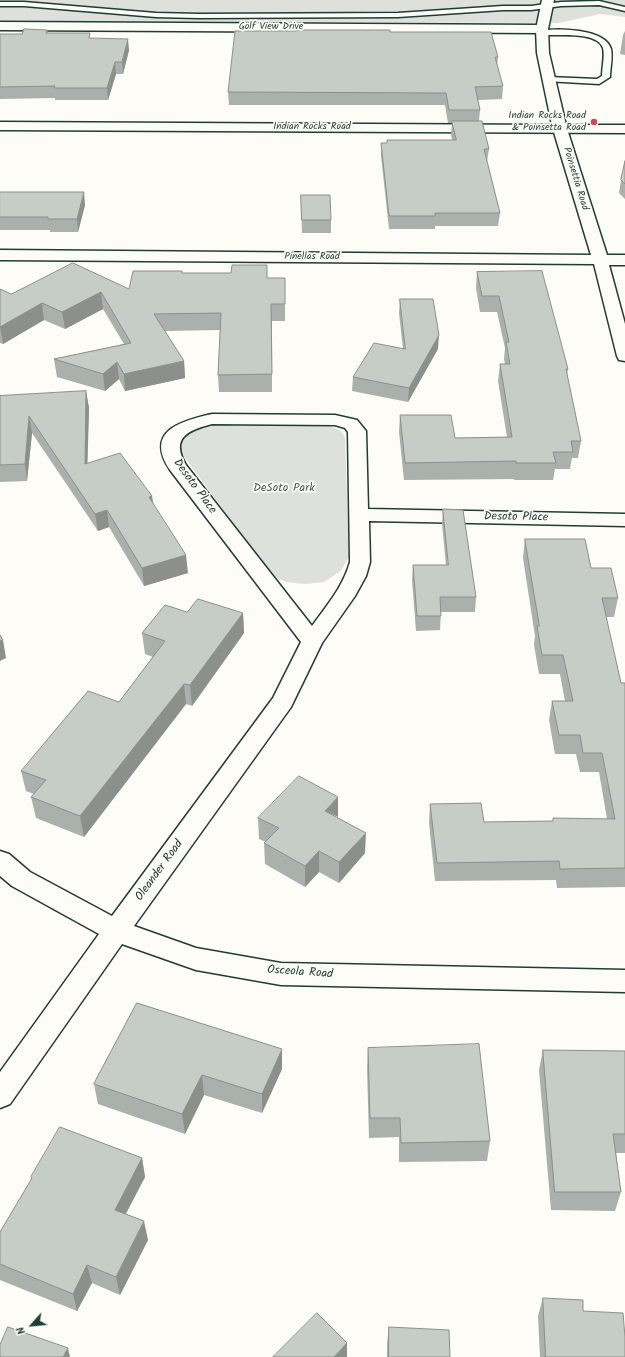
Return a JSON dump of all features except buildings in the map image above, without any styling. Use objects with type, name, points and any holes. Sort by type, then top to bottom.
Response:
[{"type":"street","name":"Poinsettia Road","points":[[547,3],[542,31],[543,53],[548,79],[560,129],[600,260],[625,356]]},
{"type":"street","name":"Golf View Drive","points":[[0,26],[542,31]]},
{"type":"street","name":"Indian Rocks Road","points":[[0,126],[625,129]]},
{"type":"street","name":"Pinellas Road","points":[[0,255],[625,260]]},
{"type":"street","points":[[0,267],[23,255]]},
{"type":"street","name":"Desoto Place","points":[[212,419],[335,420],[351,424],[357,431],[360,562],[356,576],[345,596],[312,642],[178,466],[170,452],[171,440],[180,430],[195,423],[212,419]]},
{"type":"street","name":"Desoto Place","points":[[360,515],[625,520]]},
{"type":"street","name":"Oleander Road","points":[[0,1095],[116,931],[283,701],[312,642]]},
{"type":"street","name":"Osceola Road","points":[[0,861],[21,879],[116,931],[196,959],[281,974],[625,981]]},
{"type":"lane","points":[[494,0],[504,8]]},
{"type":"lane","points":[[0,4],[24,4],[156,15],[206,16],[398,15],[504,8],[547,3],[599,1],[625,9]]},
{"type":"lane","points":[[542,31],[592,35],[602,40],[607,47],[606,77],[599,82],[548,79]]},
{"type":"green space","points":[[0,0],[625,0],[625,17],[600,14],[559,23],[0,21]]},
{"type":"green space","name":"DeSoto Park","points":[[215,424],[329,426],[340,430],[345,437],[349,556],[341,571],[324,582],[305,584],[286,582],[272,576],[180,451],[180,444],[185,433],[202,426]]},
{"type":"place","name":"Indian Rocks Road & Poinsetta Road","points":[[594,122]]}]
